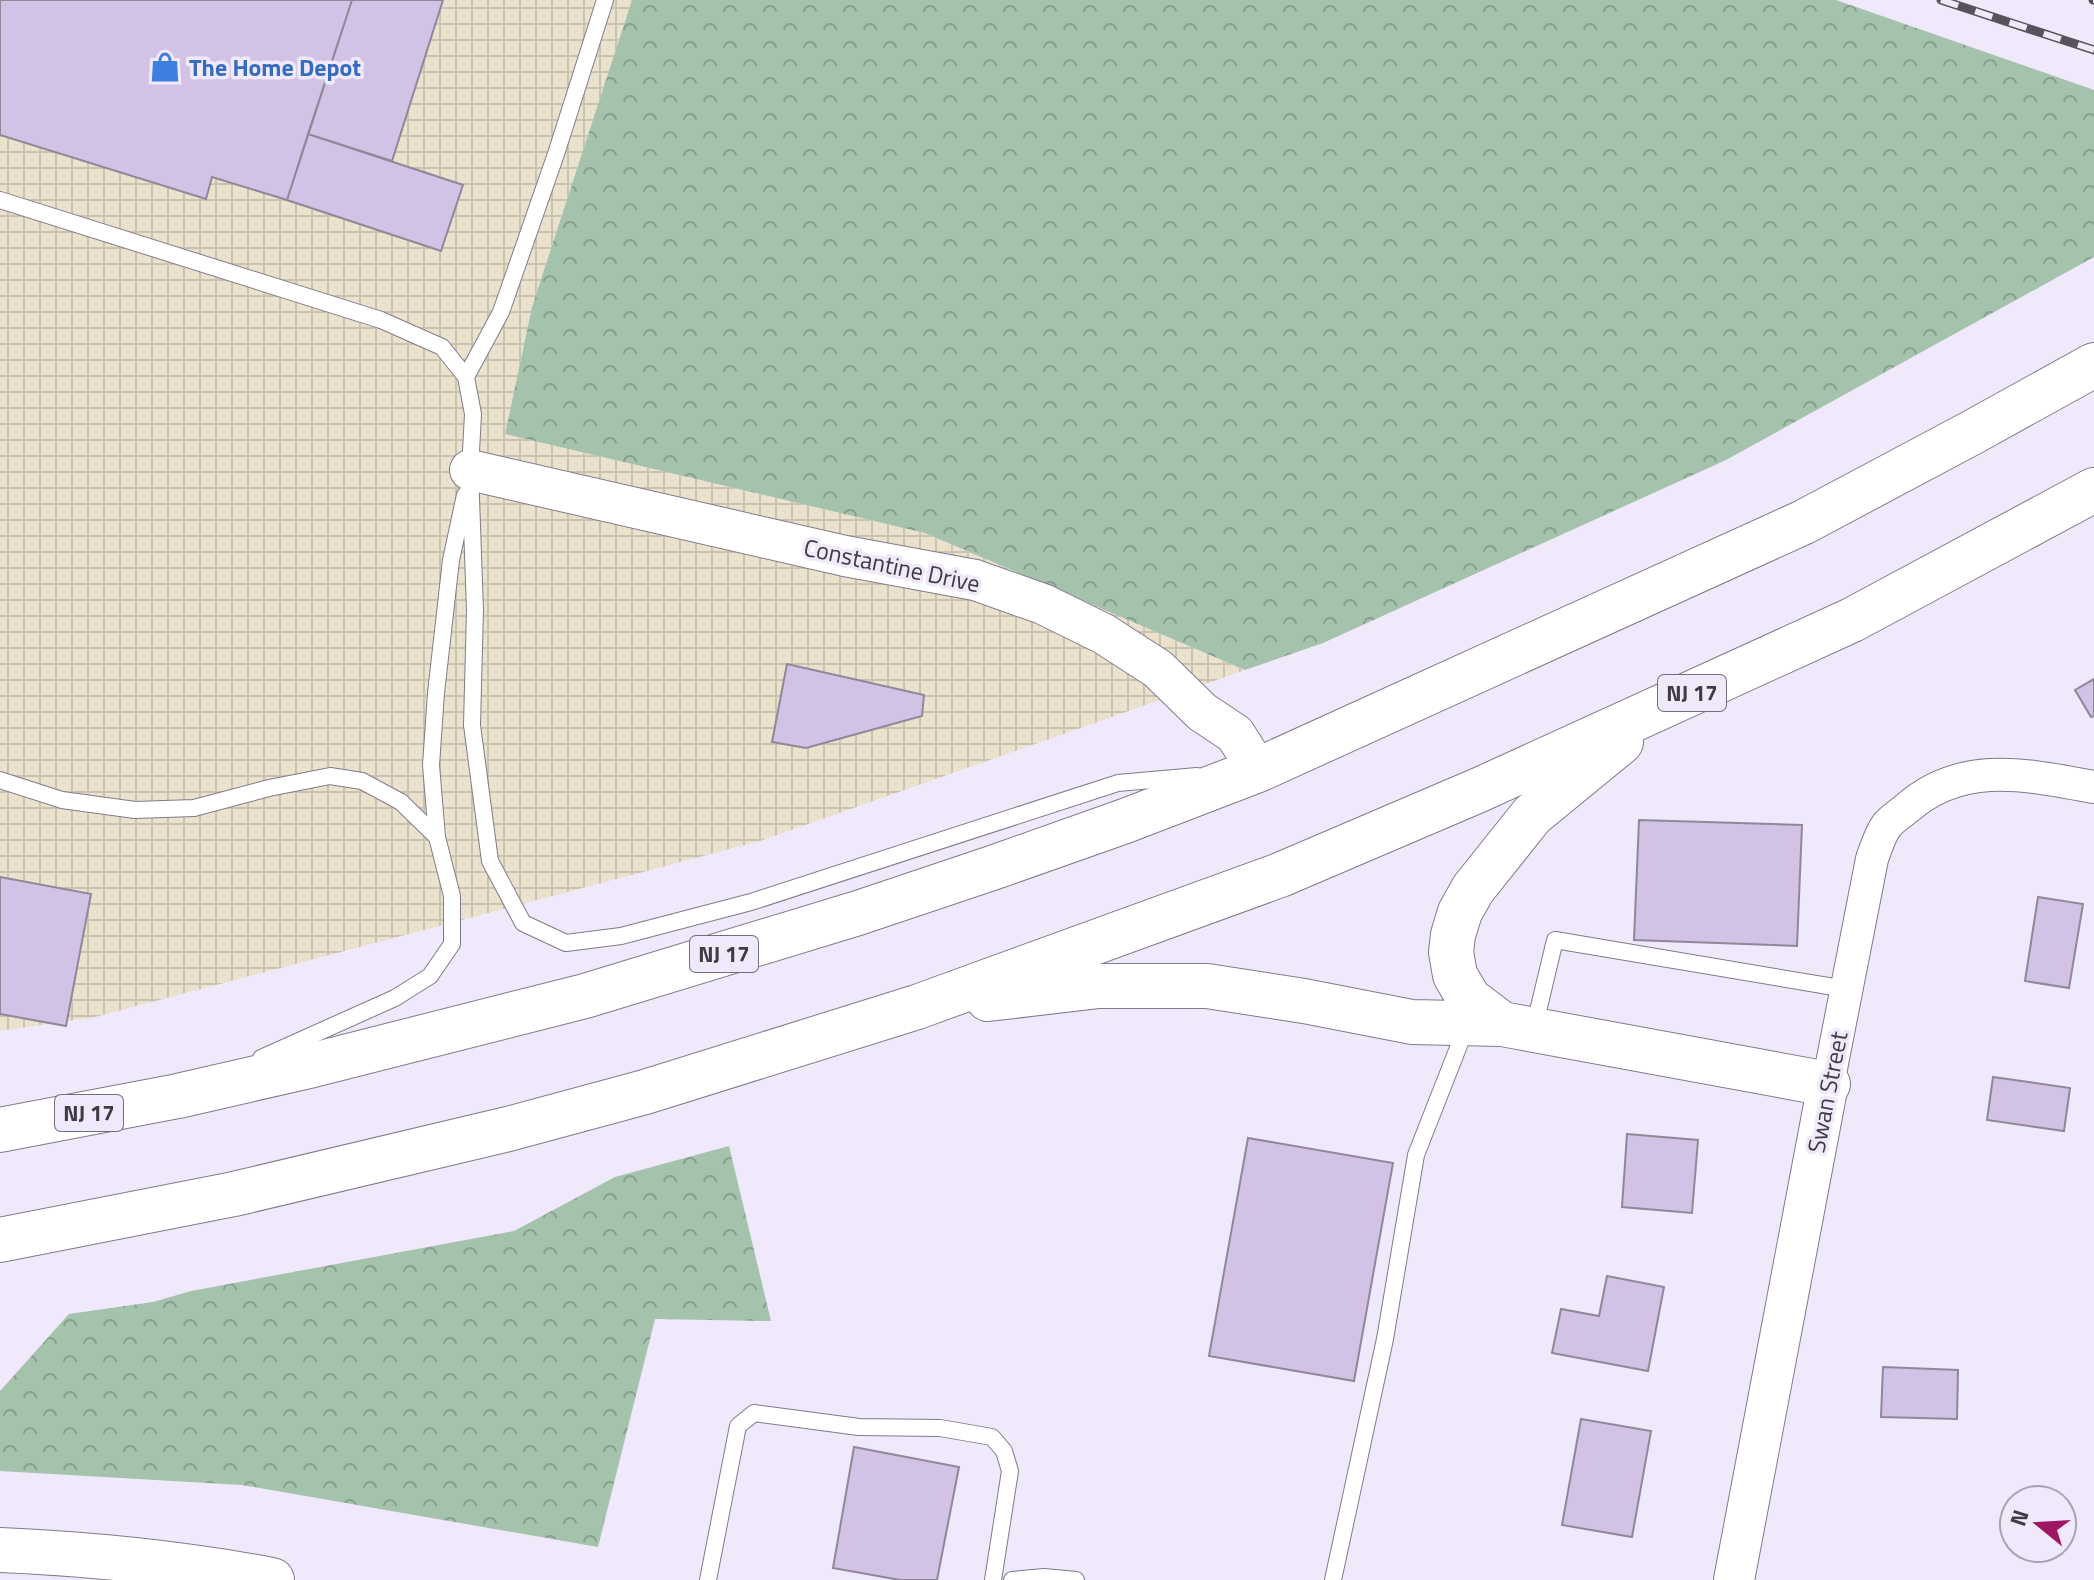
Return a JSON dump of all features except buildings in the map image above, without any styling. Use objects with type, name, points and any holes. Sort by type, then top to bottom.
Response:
[{"type":"main road","name":"NJ 17","points":[[0,1130],[178,1096],[585,996],[858,913],[1125,821],[1258,770],[1804,522],[2094,365]]},
{"type":"main road","name":"NJ 17","points":[[0,1240],[249,1191],[508,1129],[645,1092],[917,1007],[1280,875],[1479,790],[1852,620],[2094,490]]},
{"type":"main road","points":[[1501,1026],[1469,999],[1455,975],[1451,952],[1460,912],[1473,889],[1532,815],[1668,704]]},
{"type":"main road","points":[[917,1007],[1099,986],[1207,986],[1412,1022],[1501,1026],[1828,1084]]},
{"type":"main road","points":[[0,1262],[89,1223]]},
{"type":"main road","points":[[0,1550],[161,1563],[272,1580]]},
{"type":"street","name":"Constantine Drive","points":[[470,470],[845,556],[975,580],[1043,604],[1104,634],[1158,669],[1202,712],[1235,734],[1258,770]]},
{"type":"street","name":"Swan Street","points":[[1734,1580],[1872,859],[1886,826],[1918,798],[1954,781],[1993,773],[2078,784]]},
{"type":"lane","points":[[466,377],[501,312],[605,0]]},
{"type":"lane","points":[[0,200],[381,320],[442,347],[466,377],[473,414],[470,470],[475,610],[472,725],[490,861],[523,923],[566,943],[621,936],[751,902],[1118,783],[1258,770]]},
{"type":"lane","points":[[178,1096],[395,998],[430,976],[452,944],[452,896],[437,837],[431,765],[451,560],[470,470]]},
{"type":"lane","points":[[2078,784],[2094,772]]},
{"type":"lane","points":[[0,780],[62,800],[135,810],[194,808],[330,776],[362,781],[401,802],[437,837]]},
{"type":"lane","points":[[1333,1580],[1385,1339],[1416,1155],[1555,940],[1846,989]]},
{"type":"lane","points":[[708,1580],[738,1426],[754,1413],[859,1427],[940,1428],[992,1437],[1004,1451],[1010,1471],[993,1580]]},
{"type":"lane","points":[[1012,1580],[1044,1577],[1076,1580]]},
{"type":"shaded area","points":[[0,0],[632,0],[532,307],[505,434],[925,533],[1245,670],[760,841],[95,1017],[0,1031]]},
{"type":"green space","points":[[632,0],[1836,0],[2094,90],[2094,257],[1726,460],[1323,643],[1245,670],[925,533],[505,434],[532,307]]},
{"type":"green space","points":[[729,1146],[771,1321],[655,1319],[598,1547],[242,1485],[0,1471],[0,1391],[69,1314],[153,1302],[191,1291],[514,1231],[615,1177]]},
{"type":"railway","points":[[1941,0],[2094,50]]},
{"type":"place","name":"The Home Depot","points":[[165,67]]}]
